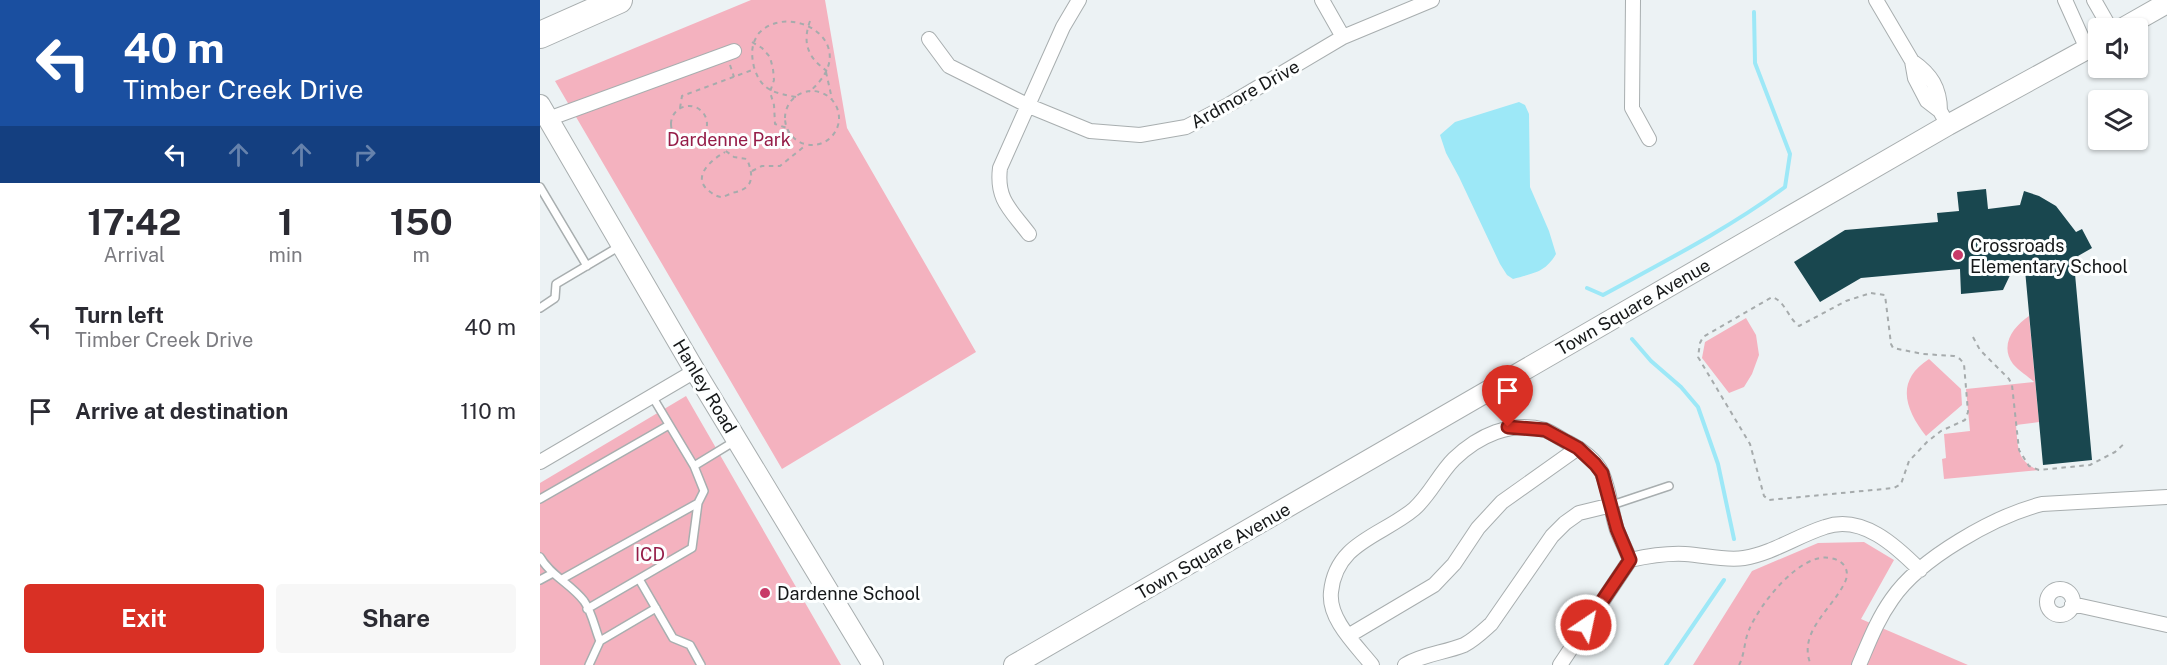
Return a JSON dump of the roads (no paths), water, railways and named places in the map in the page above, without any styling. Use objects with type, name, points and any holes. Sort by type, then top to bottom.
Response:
[{"type":"highway","points":[[540,35],[619,0]]},
{"type":"main road","points":[[2141,18],[2167,3]]},
{"type":"main road","name":"Town Square Avenue","points":[[1014,665],[1944,118],[2088,48]]},
{"type":"main road","name":"Hanley Road","points":[[543,113],[695,371],[873,665]]},
{"type":"street","points":[[1029,234],[1000,197],[998,181],[1000,168],[1063,27],[1079,0]]},
{"type":"street","points":[[1322,0],[1343,37]]},
{"type":"street","name":"Ardmore Drive","points":[[929,39],[949,66],[1029,106],[1090,130],[1140,135],[1186,127],[1230,104],[1343,37],[1432,0]]},
{"type":"street","points":[[1633,0],[1632,108],[1649,139]]},
{"type":"street","points":[[1876,0],[1912,61],[1915,78],[1927,102],[1944,118]]},
{"type":"street","points":[[2065,0],[2088,38]]},
{"type":"street","points":[[2094,0],[2104,18]]},
{"type":"street","points":[[543,113],[734,51]]},
{"type":"street","points":[[540,462],[695,371]]},
{"type":"street","points":[[1372,665],[1348,636],[1333,611],[1330,594],[1341,561],[1351,548],[1414,509],[1453,460],[1473,444],[1508,427],[1545,430],[1578,448],[1602,473],[1617,529],[1630,560]]},
{"type":"street","points":[[1348,636],[1419,596],[1434,585],[1454,564],[1478,528],[1502,502],[1578,448]]},
{"type":"street","points":[[1859,665],[1876,624],[1893,596],[1945,550],[2026,508],[2059,502],[2167,496]]},
{"type":"street","points":[[1405,665],[1413,660],[1464,644],[1478,636],[1491,624],[1552,536],[1565,523],[1579,513],[1612,505]]},
{"type":"street","points":[[1560,665],[1630,560],[1660,554],[1741,558],[1760,555],[1827,526],[1849,525],[1869,530],[1895,546],[1920,570]]},
{"type":"street","points":[[2072,604],[2167,625]]},
{"type":"lane","points":[[540,188],[587,266]]},
{"type":"lane","points":[[540,308],[555,298],[556,284],[622,245]]},
{"type":"lane","points":[[587,609],[692,548],[698,503],[704,491],[694,466],[652,396]]},
{"type":"lane","points":[[540,500],[669,424]]},
{"type":"lane","points":[[694,466],[737,440]]},
{"type":"lane","points":[[1612,505],[1669,486]]},
{"type":"lane","points":[[562,579],[698,503]]},
{"type":"lane","points":[[540,557],[546,568],[562,579],[585,603],[600,641]]},
{"type":"lane","points":[[540,580],[553,573]]},
{"type":"lane","points":[[639,579],[673,638],[690,645],[701,665]]},
{"type":"lane","points":[[589,665],[600,641],[656,608]]},
{"type":"water","points":[[1519,102],[1525,105],[1529,114],[1530,187],[1556,254],[1543,269],[1513,279],[1507,275],[1500,264],[1446,153],[1440,135],[1455,122]]},
{"type":"waterway","points":[[1587,288],[1603,295],[1719,231],[1785,187],[1790,154],[1755,63],[1754,12]]},
{"type":"waterway","points":[[1632,339],[1698,407],[1718,464],[1734,539]]},
{"type":"waterway","points":[[1666,665],[1724,580]]},
{"type":"place","name":"Crossroads Elementary School","points":[[1958,255]]},
{"type":"place","name":"Dardenne School","points":[[765,593]]},
{"type":"park label","name":"Dardenne Park","points":[[729,139]]},
{"type":"park label","name":"ICD","points":[[650,554]]}]
